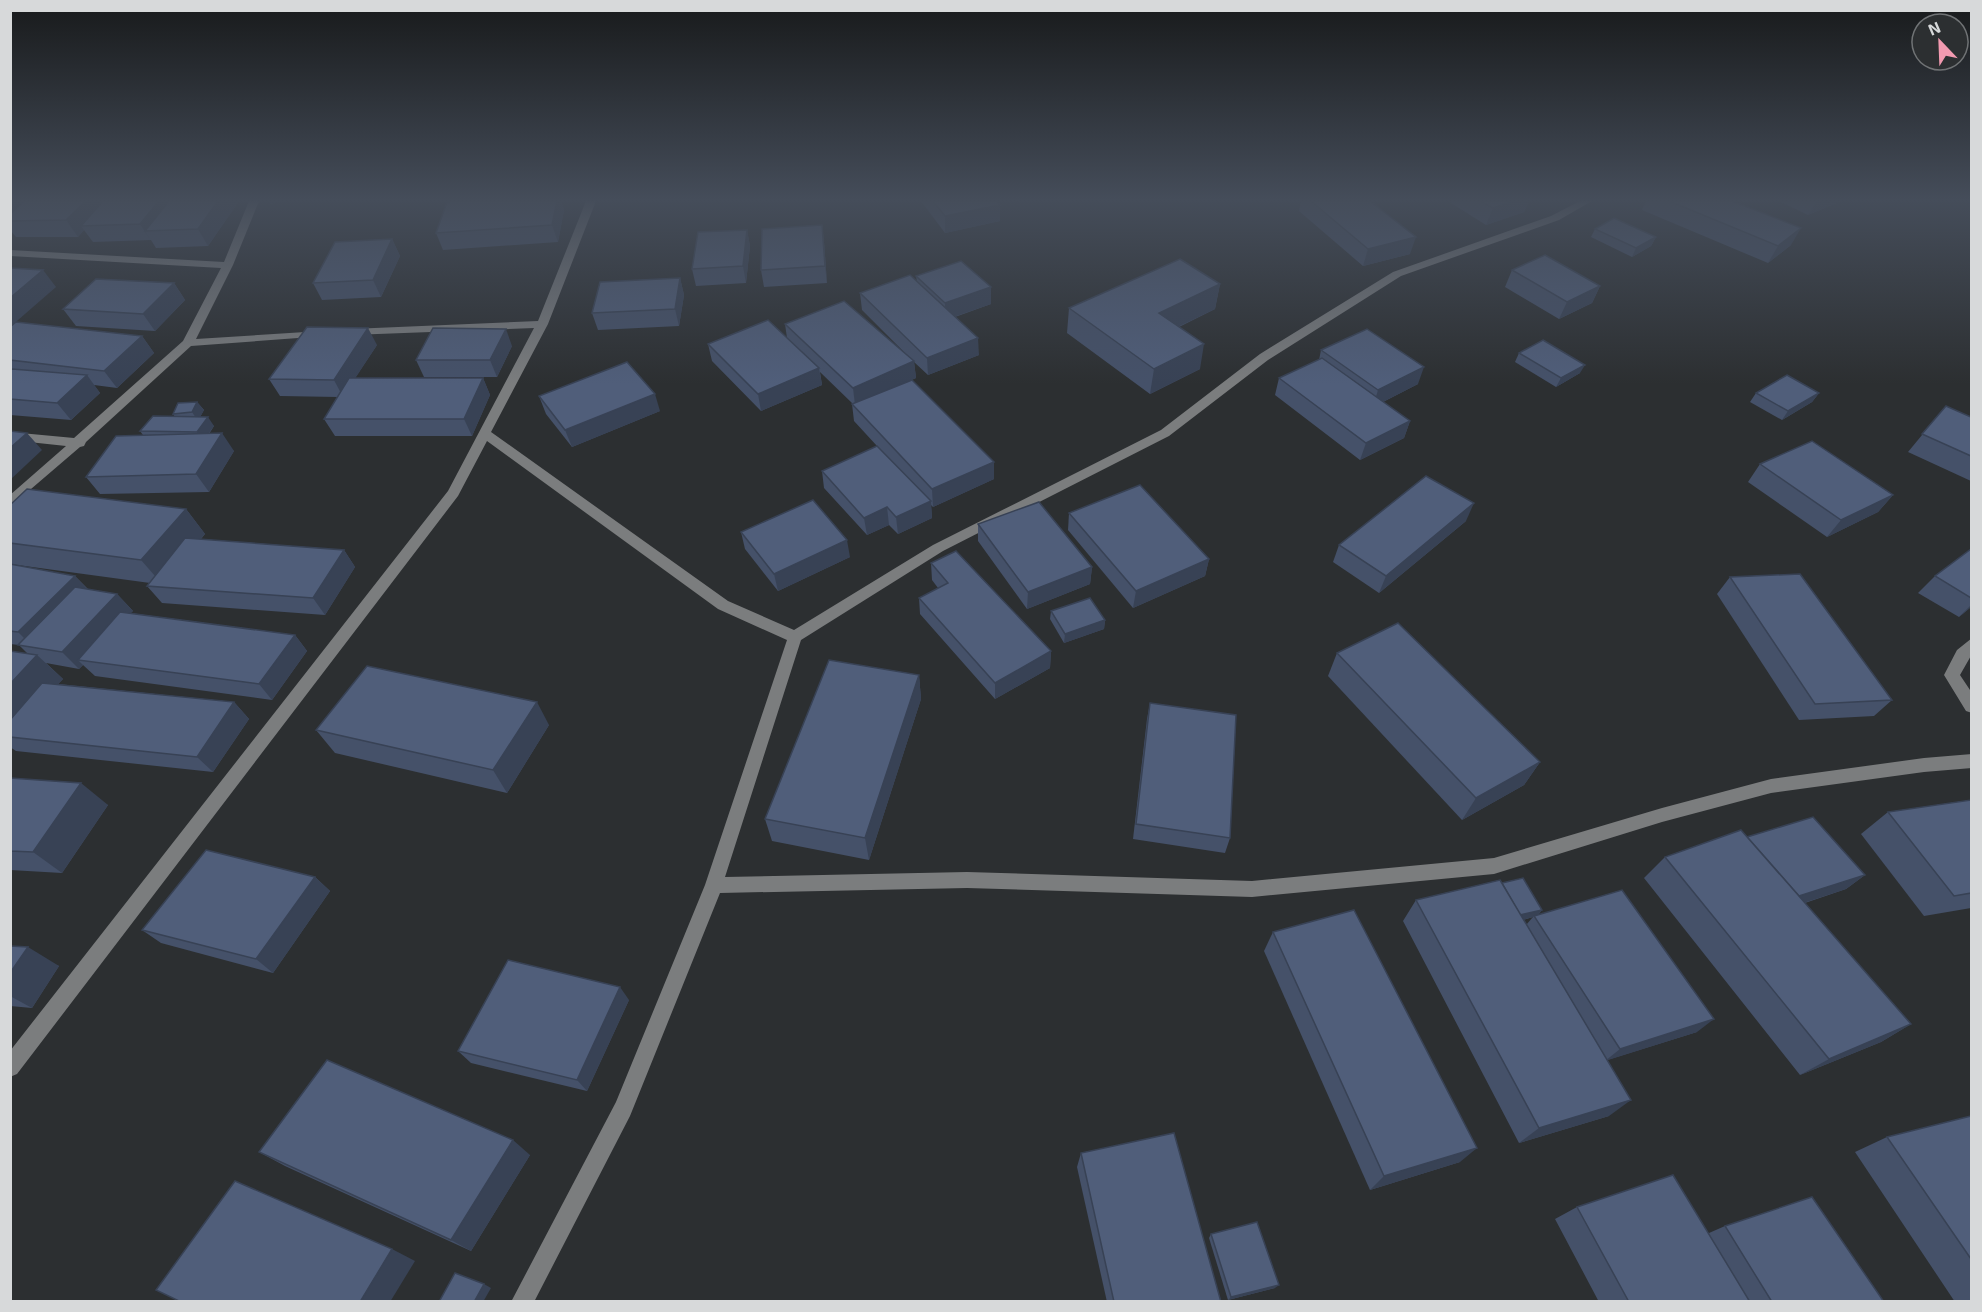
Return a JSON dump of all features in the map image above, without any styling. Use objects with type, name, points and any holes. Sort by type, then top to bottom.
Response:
[{"type":"street","points":[[10,503],[80,443],[188,343],[228,265],[178,262]]},
{"type":"street","points":[[10,1067],[453,493],[542,324],[567,262]]},
{"type":"street","points":[[522,1302],[623,1109],[714,885],[795,637],[938,548],[1165,434],[1264,357],[1396,274],[1429,262]]},
{"type":"street","points":[[188,343],[369,331],[542,324]]},
{"type":"street","points":[[485,434],[723,605],[795,637]]},
{"type":"street","points":[[10,436],[80,443]]},
{"type":"street","points":[[1971,644],[1962,654],[1952,675],[1971,707]]},
{"type":"street","points":[[714,885],[967,880],[1252,889],[1482,867],[1771,786],[1924,765],[1971,761]]},
{"type":"building","points":[[324,262],[381,262],[373,280],[313,283]]},
{"type":"building","points":[[693,262],[743,262],[743,266],[692,269]]},
{"type":"building","points":[[761,262],[825,262],[825,266],[761,270]]},
{"type":"building","points":[[962,262],[991,287],[945,303],[916,276]]},
{"type":"building","points":[[1173,262],[1185,262],[1220,284],[1159,313],[1204,344],[1154,369],[1069,308]]},
{"type":"building","points":[[1529,262],[1558,262],[1600,286],[1567,302],[1512,270]]},
{"type":"building","points":[[10,268],[43,270],[10,298]]},
{"type":"building","points":[[910,275],[978,338],[927,358],[860,293]]},
{"type":"building","points":[[680,278],[675,309],[592,313],[600,282]]},
{"type":"building","points":[[96,279],[174,283],[143,314],[63,309]]},
{"type":"building","points":[[844,301],[914,361],[853,388],[785,324]]},
{"type":"building","points":[[768,320],[819,368],[758,394],[708,344]]},
{"type":"building","points":[[16,322],[142,336],[104,371],[10,360],[10,327]]},
{"type":"building","points":[[307,327],[368,328],[334,380],[269,379]]},
{"type":"building","points":[[433,328],[506,329],[490,360],[416,360]]},
{"type":"building","points":[[1367,329],[1424,367],[1378,390],[1321,350]]},
{"type":"building","points":[[1543,340],[1585,365],[1561,378],[1519,353]]},
{"type":"building","points":[[1322,358],[1410,421],[1366,443],[1279,378]]},
{"type":"building","points":[[627,362],[655,394],[565,430],[539,396]]},
{"type":"building","points":[[12,369],[87,375],[57,403],[10,399],[10,371]]},
{"type":"building","points":[[1787,375],[1819,393],[1788,411],[1756,393]]},
{"type":"building","points":[[349,378],[483,378],[464,419],[324,419]]},
{"type":"building","points":[[912,380],[994,462],[932,489],[852,404]]},
{"type":"building","points":[[197,402],[192,412],[173,414],[178,403]]},
{"type":"building","points":[[1946,406],[1971,417],[1971,456],[1922,434]]},
{"type":"building","points":[[153,416],[208,417],[197,432],[140,431]]},
{"type":"building","points":[[10,431],[27,433],[10,448]]},
{"type":"building","points":[[222,433],[196,474],[86,477],[116,436]]},
{"type":"building","points":[[1812,441],[1893,495],[1841,520],[1760,464]]},
{"type":"building","points":[[877,446],[931,501],[896,517],[887,507],[864,518],[822,471]]},
{"type":"building","points":[[1426,476],[1474,503],[1386,576],[1339,545]]},
{"type":"building","points":[[1140,485],[1209,559],[1136,591],[1069,513]]},
{"type":"building","points":[[27,489],[186,509],[141,560],[10,543],[10,505]]},
{"type":"building","points":[[813,500],[847,540],[774,574],[741,532]]},
{"type":"building","points":[[1039,502],[1092,567],[1028,592],[978,524]]},
{"type":"building","points":[[185,538],[344,550],[313,598],[147,586]]},
{"type":"building","points":[[1971,549],[1971,598],[1935,576]]},
{"type":"building","points":[[956,551],[1051,651],[995,683],[919,598],[948,583],[931,563]]},
{"type":"building","points":[[10,564],[75,576],[18,632],[10,631]]},
{"type":"building","points":[[1800,574],[1892,700],[1815,704],[1730,577]]},
{"type":"building","points":[[75,587],[117,594],[62,652],[18,645]]},
{"type":"building","points":[[1090,598],[1105,620],[1065,634],[1051,611]]},
{"type":"building","points":[[120,612],[295,635],[259,684],[78,660]]},
{"type":"building","points":[[1398,623],[1540,762],[1476,798],[1337,653]]},
{"type":"building","points":[[10,651],[37,655],[10,684]]},
{"type":"building","points":[[829,660],[919,675],[865,838],[765,819]]},
{"type":"building","points":[[367,666],[537,702],[493,770],[316,730]]},
{"type":"building","points":[[42,683],[234,702],[197,757],[10,737],[10,720]]},
{"type":"building","points":[[1150,703],[1236,715],[1230,838],[1136,824]]},
{"type":"building","points":[[10,778],[81,783],[33,852],[10,851]]},
{"type":"building","points":[[1971,800],[1971,893],[1954,896],[1888,812]]},
{"type":"building","points":[[1813,817],[1865,875],[1799,896],[1747,837]]},
{"type":"building","points":[[1741,830],[1911,1024],[1829,1059],[1665,857]]},
{"type":"building","points":[[206,850],[315,877],[256,959],[142,930]]},
{"type":"building","points":[[1523,878],[1542,910],[1520,915],[1502,883]]},
{"type":"building","points":[[1500,880],[1631,1100],[1539,1128],[1416,900]]},
{"type":"building","points":[[1622,890],[1714,1019],[1620,1049],[1534,916]]},
{"type":"building","points":[[1354,910],[1477,1148],[1384,1176],[1273,932]]},
{"type":"building","points":[[10,946],[28,947],[10,973]]},
{"type":"building","points":[[508,960],[620,987],[577,1080],[458,1051]]},
{"type":"building","points":[[327,1060],[513,1140],[451,1240],[259,1152]]},
{"type":"building","points":[[1971,1116],[1971,1259],[1887,1137]]},
{"type":"building","points":[[1174,1133],[1221,1302],[1114,1302],[1081,1153]]},
{"type":"building","points":[[1673,1175],[1750,1302],[1629,1302],[1577,1207]]},
{"type":"building","points":[[235,1181],[392,1249],[360,1302],[181,1302],[156,1290]]},
{"type":"building","points":[[1812,1197],[1884,1302],[1772,1302],[1725,1226]]},
{"type":"building","points":[[1257,1222],[1279,1285],[1231,1297],[1211,1234]]},
{"type":"building","points":[[455,1273],[484,1284],[474,1302],[439,1302]]}]
